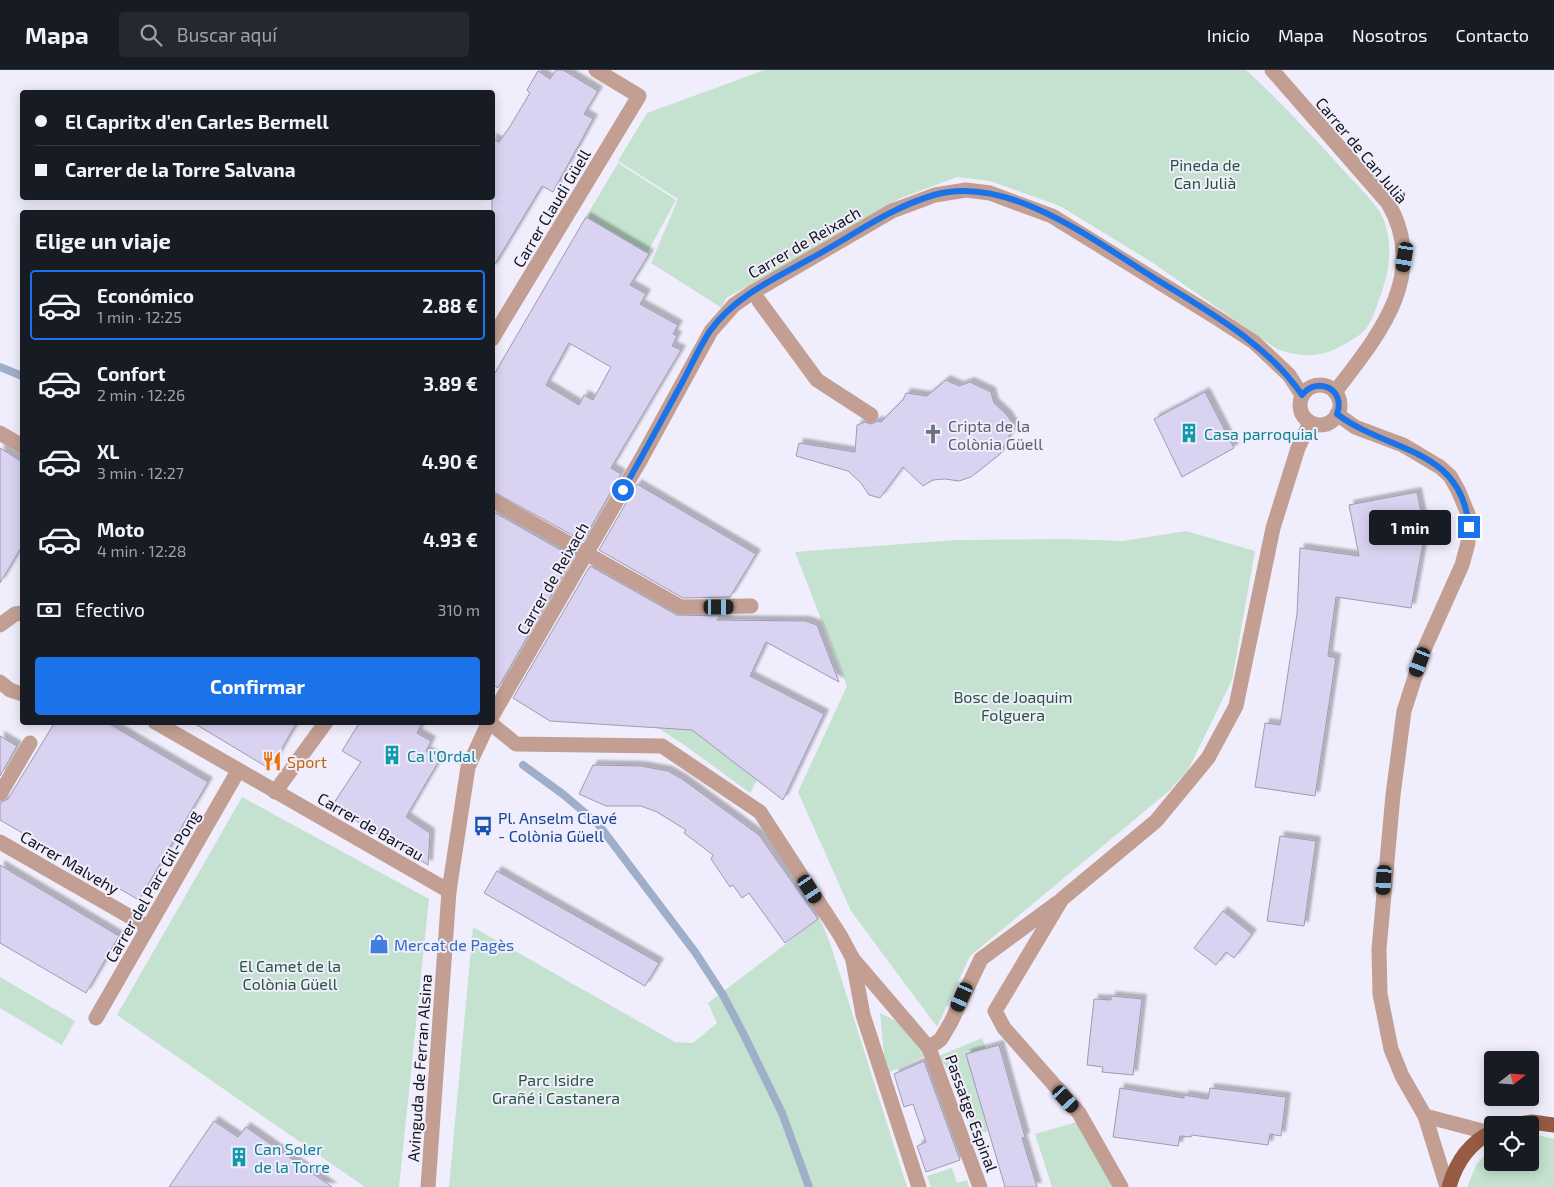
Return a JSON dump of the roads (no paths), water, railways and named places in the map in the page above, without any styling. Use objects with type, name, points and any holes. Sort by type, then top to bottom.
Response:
[{"type":"main road","points":[[1539,1123],[1554,1125]]},
{"type":"main road","points":[[1448,1187],[1466,1152],[1476,1141],[1484,1137]]},
{"type":"street","name":"Carrer Claudi Güell","points":[[495,334],[639,96],[596,70]]},
{"type":"street","name":"Carrer de Can Julià","points":[[1272,70],[1388,203],[1396,216],[1404,241],[1404,269],[1395,299],[1383,327],[1371,346],[1335,392]]},
{"type":"street","name":"Carrer de Reixach","points":[[495,711],[586,554],[710,331],[734,305],[766,283],[892,211],[935,195],[966,190],[990,193],[1052,216],[1124,259],[1254,342],[1289,375],[1302,395]]},
{"type":"street","points":[[759,301],[817,380],[871,415]]},
{"type":"street","points":[[1317,385],[1330,387],[1335,392],[1340,402],[1337,414],[1328,423],[1316,425],[1310,423],[1301,414],[1300,401],[1302,395],[1311,387],[1317,385]]},
{"type":"street","points":[[1337,414],[1354,427],[1403,446],[1440,467],[1450,476],[1468,514],[1468,543],[1462,565],[1423,652],[1404,712],[1392,795],[1380,940],[1380,994],[1391,1049],[1410,1090],[1425,1116],[1448,1187]]},
{"type":"street","points":[[929,1048],[941,1039],[951,1022],[981,959],[1062,899],[1156,821],[1208,758],[1236,706],[1274,528],[1298,448],[1310,423]]},
{"type":"street","points":[[0,432],[20,445]]},
{"type":"street","points":[[495,502],[682,607],[752,606]]},
{"type":"street","points":[[0,625],[14,614],[20,613]]},
{"type":"street","points":[[0,682],[10,690],[20,693]]},
{"type":"street","name":"Carrer de Barrau","points":[[160,725],[449,891]]},
{"type":"street","points":[[275,792],[324,725]]},
{"type":"street","name":"Avinguda de Ferran Alsina","points":[[428,1187],[449,891],[468,767],[488,725]]},
{"type":"street","points":[[493,725],[516,744],[662,746],[760,812],[840,935],[853,959],[863,1016],[919,1187]]},
{"type":"street","points":[[0,794],[30,743]]},
{"type":"street","name":"Carrer del Parc Gil-Pong","points":[[96,1018],[238,771]]},
{"type":"street","name":"Carrer Malvehy","points":[[0,842],[148,927]]},
{"type":"street","points":[[1062,899],[995,1011],[1004,1028],[1079,1113],[1121,1187]]},
{"type":"street","name":"Passatge Espinal","points":[[853,959],[929,1048],[980,1187]]},
{"type":"street","points":[[1425,1116],[1484,1131]]},
{"type":"waterway","points":[[0,367],[20,375]]},
{"type":"waterway","points":[[523,765],[564,795],[598,824],[695,952],[723,995],[782,1113],[809,1187]]},
{"type":"place","name":"Casa parroquial","points":[[1189,433]]},
{"type":"place","name":"Cripta de la Colònia Güell","points":[[933,434]]},
{"type":"place","name":"Ca l'Ordal","points":[[392,755]]},
{"type":"place","name":"Sport","points":[[272,761]]},
{"type":"place","name":"Pl. Anselm Clavé - Colònia Güell","points":[[483,826]]},
{"type":"place","name":"Mercat de Pagès","points":[[379,944]]},
{"type":"place","name":"Can Soler de la Torre","points":[[239,1157]]},
{"type":"park label","name":"Pineda de Can Julià","points":[[1205,173]]},
{"type":"park label","name":"Bosc de Joaquim Folguera","points":[[1013,705]]},
{"type":"park label","name":"El Camet de la Colònia Güell","points":[[290,974]]},
{"type":"park label","name":"Parc Isidre Grañé i Castanera","points":[[556,1088]]}]
